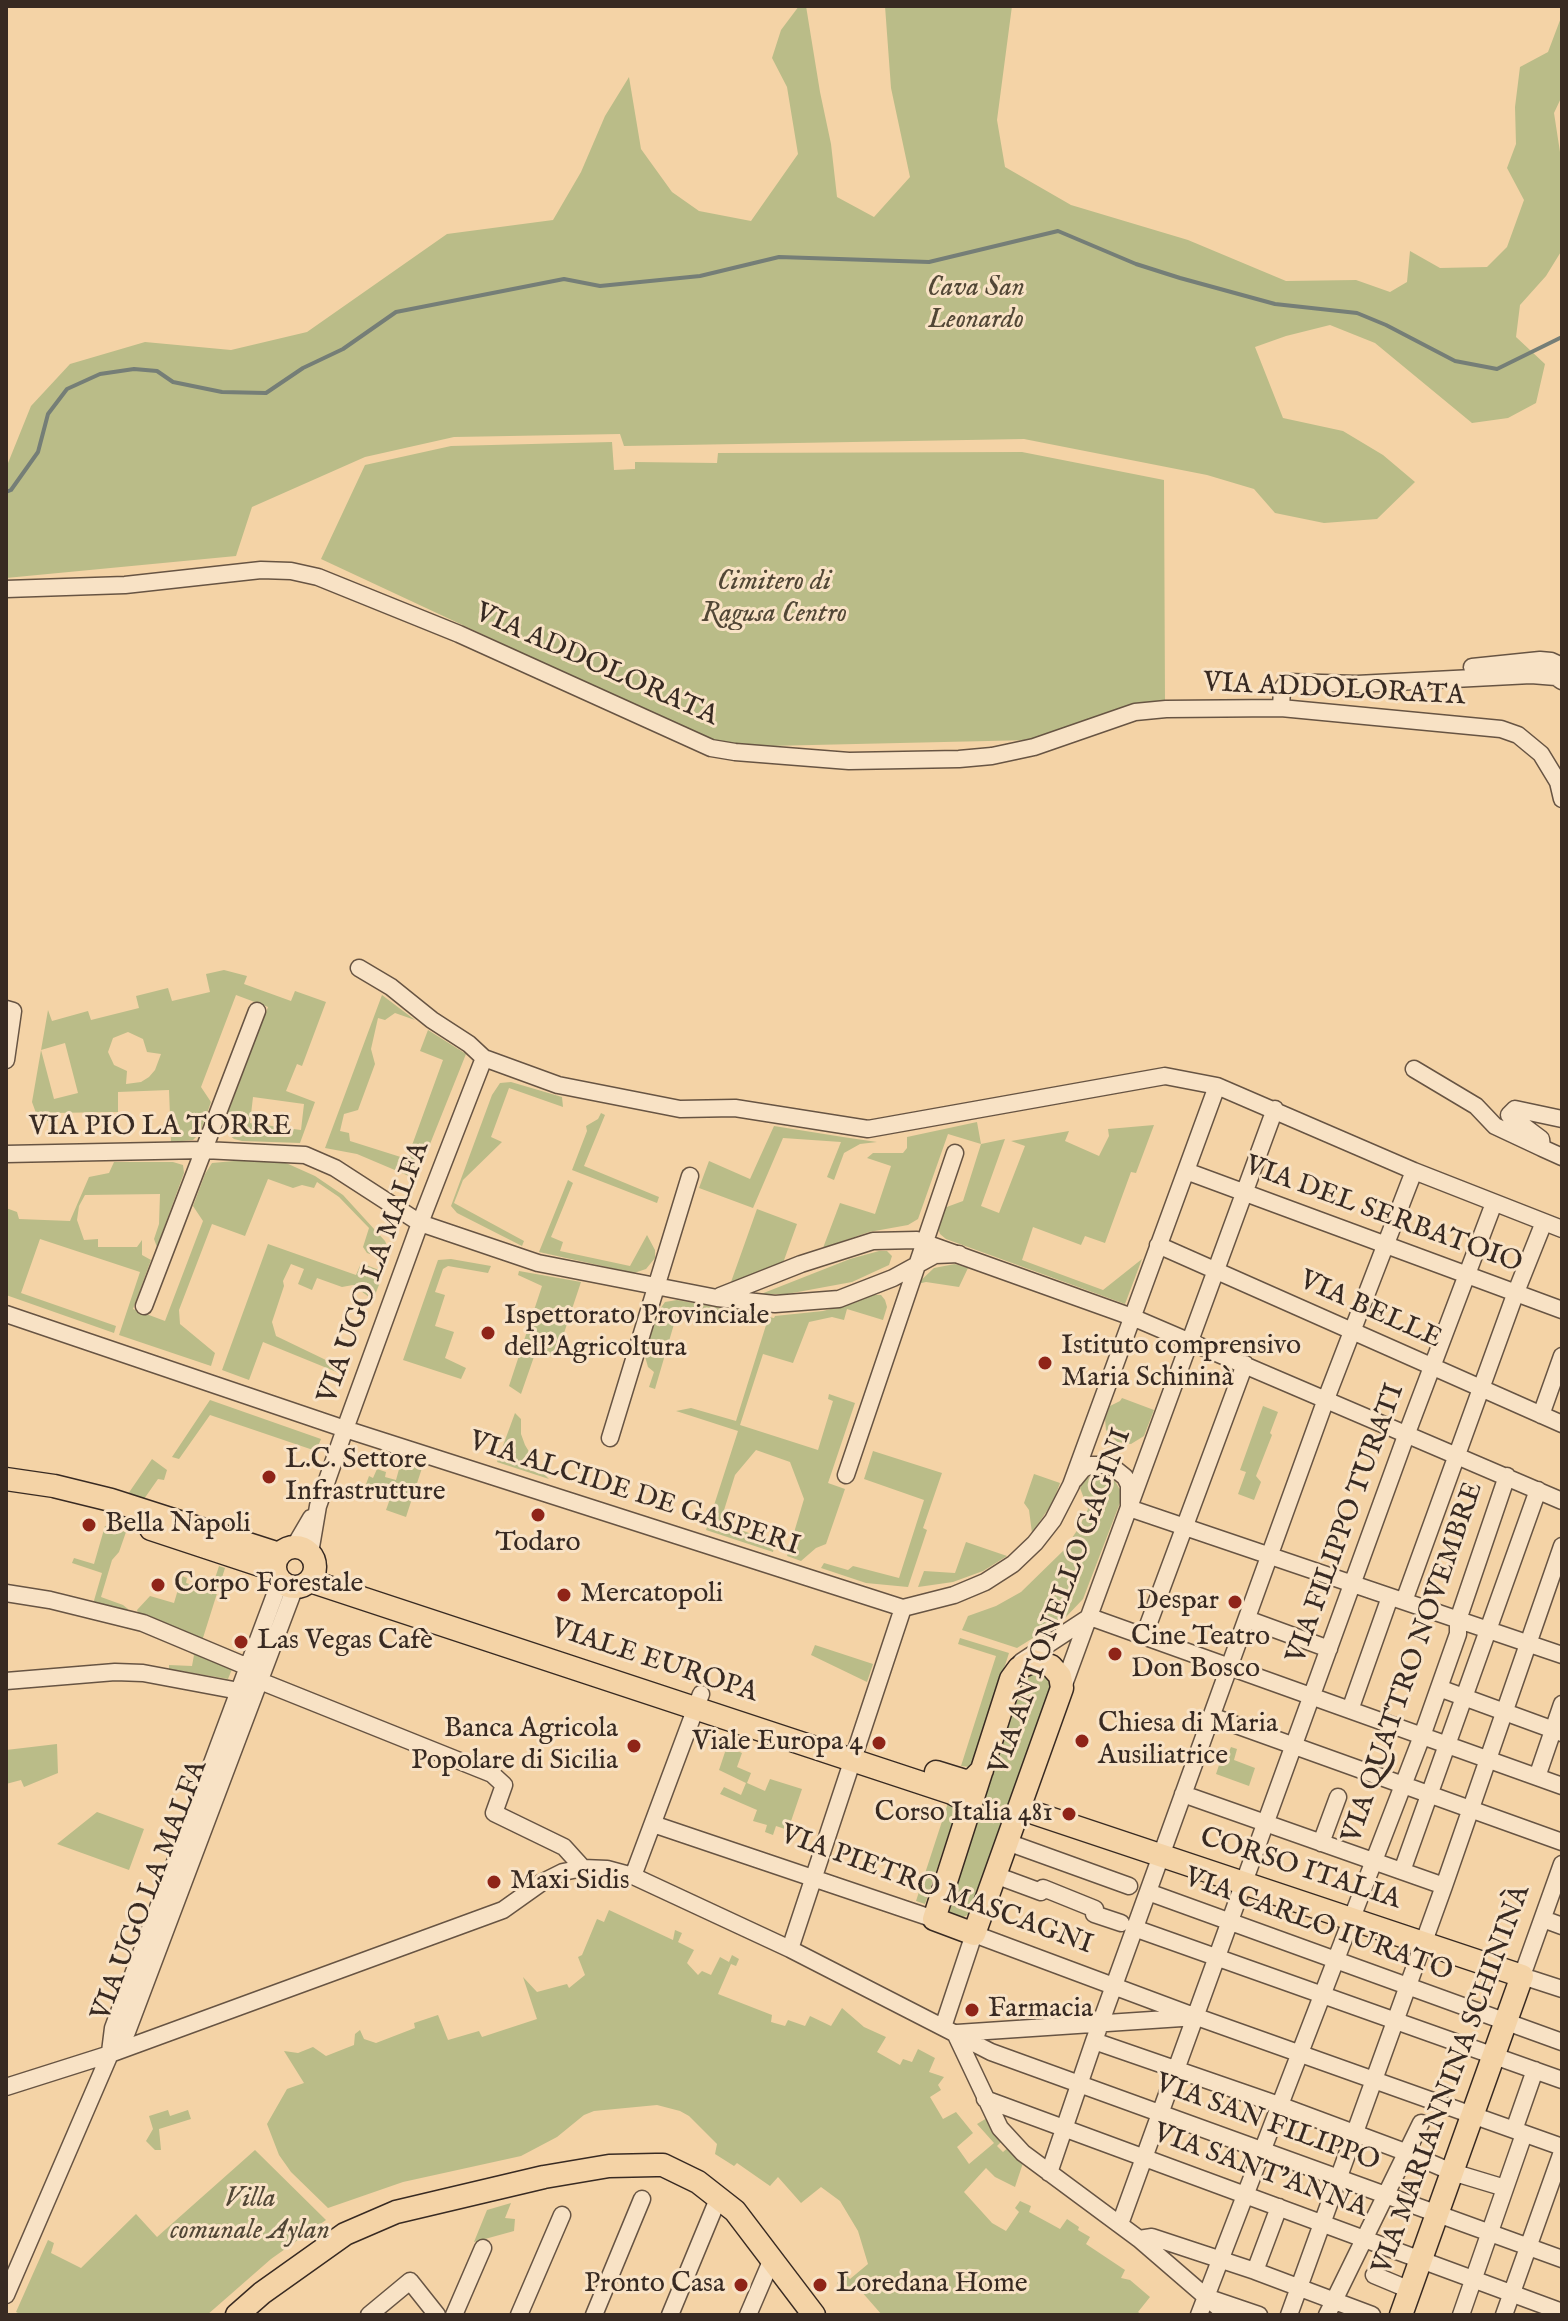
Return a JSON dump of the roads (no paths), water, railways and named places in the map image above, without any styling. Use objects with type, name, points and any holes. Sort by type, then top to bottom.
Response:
[{"type":"main road","name":"VIALE EUROPA","points":[[6,1479],[44,1484],[111,1500],[295,1567],[854,1753],[960,1796],[965,1800],[967,1814]]},
{"type":"main road","name":"VIALE EUROPA","points":[[6,1494],[41,1498],[101,1513],[295,1567]]},
{"type":"main road","points":[[934,1919],[1013,1676],[1023,1665],[1033,1661],[1051,1666],[1061,1681],[1060,1695]]},
{"type":"main road","name":"VIA ANTONELLO GAGINI","points":[[974,1934],[1060,1695]]},
{"type":"main road","name":"VIALE EUROPA","points":[[854,1753],[957,1779],[972,1780],[982,1770]]},
{"type":"main road","name":"CORSO ITALIA","points":[[1019,1808],[1522,1976]]},
{"type":"main road","name":"VIA PIETRO MASCAGNI","points":[[934,1919],[974,1934]]},
{"type":"main road","name":"VIA MARIANNINA SCHININÀ","points":[[1401,2315],[1522,1976]]},
{"type":"main road","points":[[237,2315],[345,2234],[396,2212],[544,2177],[609,2166],[640,2165],[663,2165],[698,2182],[735,2211],[810,2313]]},
{"type":"street","name":"VIA ADDOLORATA","points":[[6,589],[125,585],[261,570],[291,571],[318,577],[459,634],[711,748],[735,752],[849,761],[959,759],[1034,747],[1135,712],[1281,708],[1501,729],[1518,735],[1541,754],[1550,765],[1562,799]]},
{"type":"street","points":[[1357,684],[1380,673],[1540,660],[1562,666]]},
{"type":"street","points":[[1281,708],[1282,689],[1287,682],[1357,684],[1531,675],[1556,677],[1562,681]]},
{"type":"street","points":[[359,968],[391,987],[484,1058],[558,1085],[680,1109],[735,1108],[868,1129],[1165,1076],[1217,1086],[1414,1171],[1562,1229]]},
{"type":"street","points":[[6,1060],[10,1010]]},
{"type":"street","points":[[144,1306],[257,1011]]},
{"type":"street","name":"VIA UGO LA MALFA","points":[[110,2054],[113,2028],[248,1679],[295,1567],[420,1223],[484,1058]]},
{"type":"street","points":[[1414,1069],[1476,1106],[1495,1126],[1562,1157]]},
{"type":"street","points":[[790,1949],[903,1608],[975,1586],[1013,1564],[1053,1520],[1071,1485],[1217,1086]]},
{"type":"street","name":"VIA ANTONELLO GAGINI","points":[[1060,1695],[1275,1109]]},
{"type":"street","points":[[1542,1148],[1541,1139],[1511,1118],[1511,1110],[1562,1119]]},
{"type":"street","name":"VIA PIO LA TORRE","points":[[6,1154],[204,1150],[305,1155],[335,1168],[420,1223],[538,1263],[717,1298],[775,1304],[839,1299],[893,1278],[935,1255],[959,1254]]},
{"type":"street","points":[[846,1475],[955,1153]]},
{"type":"street","name":"VIA DEL SERBATOIO","points":[[1186,1171],[1562,1310]]},
{"type":"street","points":[[1049,2173],[1114,1986],[1128,1926],[1148,1892],[1326,1399],[1414,1171]]},
{"type":"street","points":[[610,1438],[690,1176]]},
{"type":"street","name":"VIA FILIPPO TURATI","points":[[1120,2224],[1407,1433],[1494,1203]]},
{"type":"street","points":[[1350,1710],[1458,1455],[1544,1222]]},
{"type":"street","points":[[717,1298],[801,1264],[873,1241],[924,1242],[1132,1317],[1562,1501]]},
{"type":"street","name":"VIA BELLE","points":[[1158,1245],[1562,1424]]},
{"type":"street","name":"VIA ALCIDE DE GASPERI","points":[[6,1314],[345,1429],[903,1608]]},
{"type":"street","points":[[1541,1415],[1562,1356]]},
{"type":"street","points":[[1144,1636],[1245,1364]]},
{"type":"street","points":[[1094,1420],[1093,1449],[1125,1477],[1129,1485],[1129,1508],[1562,1655]]},
{"type":"street","points":[[1071,1485],[1083,1469],[1101,1464],[1127,1467],[1136,1464],[1150,1450]]},
{"type":"street","name":"VIA QUATTRO NOVEMBRE","points":[[1199,2315],[1422,1736],[1458,1634],[1458,1620],[1507,1476]]},
{"type":"street","points":[[1402,1871],[1538,1490]]},
{"type":"street","points":[[1289,2315],[1444,1886],[1562,1546]]},
{"type":"street","points":[[6,1593],[50,1600],[143,1623],[248,1679],[492,1774],[504,1785],[494,1813],[564,1847],[583,1868]]},
{"type":"street","points":[[1013,1676],[1029,1656],[1090,1617],[1562,1786]]},
{"type":"street","points":[[1247,1619],[1329,1649]]},
{"type":"street","points":[[6,1681],[115,1672],[248,1679]]},
{"type":"street","name":"VIA UGO LA MALFA","points":[[110,2054],[127,2032],[248,1679]]},
{"type":"street","points":[[1439,1688],[1557,1732]]},
{"type":"street","points":[[633,1876],[698,1700]]},
{"type":"street","points":[[1537,1777],[1557,1732],[1562,1704]]},
{"type":"street","points":[[1211,1716],[1562,1842]]},
{"type":"street","points":[[1183,1794],[1444,1886]]},
{"type":"street","points":[[1321,1843],[1338,1797]]},
{"type":"street","name":"VIA PIETRO MASCAGNI","points":[[653,1824],[934,1919]]},
{"type":"street","points":[[1007,1842],[1129,1886]]},
{"type":"street","name":"VIA MARIANNINA SCHININÀ","points":[[1522,1976],[1562,1864]]},
{"type":"street","points":[[6,2087],[110,2054],[503,1910],[541,1883],[563,1872],[583,1868]]},
{"type":"street","name":"VIA SAN FILIPPO","points":[[583,1868],[607,1869],[633,1876],[790,1949],[991,2052],[1562,2259]]},
{"type":"street","points":[[995,1875],[1041,1892],[1043,1888],[1095,1909],[1094,1914],[1562,2080]]},
{"type":"street","name":"VIA CARLO IURATO","points":[[1148,1892],[1562,2042]]},
{"type":"street","points":[[1543,1919],[1562,1926]]},
{"type":"street","name":"VIA ANTONELLO GAGINI","points":[[949,2030],[974,1934]]},
{"type":"street","name":"VIA PIETRO MASCAGNI","points":[[974,1934],[1562,2150]]},
{"type":"street","name":"CORSO ITALIA","points":[[1522,1976],[1562,1989]]},
{"type":"street","points":[[1197,2017],[1102,2022],[1006,2032],[949,2030],[1000,2128],[1023,2153],[1139,2239],[1227,2315]]},
{"type":"street","points":[[1094,2041],[1279,2105],[1452,2172],[1505,2188]]},
{"type":"street","points":[[6,2295],[110,2054]]},
{"type":"street","points":[[1461,2315],[1505,2188],[1535,2070]]},
{"type":"street","name":"VIA SANT'ANNA","points":[[985,2099],[1513,2293],[1552,2311]]},
{"type":"street","points":[[1331,2308],[1421,2123]]},
{"type":"street","points":[[1504,2315],[1562,2150]]},
{"type":"street","points":[[594,2315],[642,2199]]},
{"type":"street","points":[[670,2315],[718,2199]]},
{"type":"street","points":[[1545,2201],[1562,2208]]},
{"type":"street","points":[[1255,2271],[1279,2207]]},
{"type":"street","points":[[519,2315],[562,2215]]},
{"type":"street","points":[[1139,2239],[1152,2237],[1255,2271],[1299,2287],[1331,2308],[1372,2315]]},
{"type":"street","points":[[454,2315],[483,2248]]},
{"type":"street","points":[[748,2315],[772,2259]]},
{"type":"street","points":[[1374,2275],[1410,2290]]},
{"type":"street","points":[[369,2315],[410,2281],[437,2315]]},
{"type":"street","points":[[1208,2297],[1259,2315]]},
{"type":"waterway","name":"Cava San Leonardo","points":[[6,492],[11,490],[38,452],[48,414],[67,389],[100,374],[134,369],[157,371],[173,382],[222,392],[266,393],[303,368],[343,349],[396,312],[564,279],[600,286],[700,276],[779,257],[929,262],[1058,231],[1136,264],[1180,278],[1275,304],[1357,313],[1455,361],[1497,369],[1562,337]]},
{"type":"place","name":"Ispettorato Provinciale dell'Agricoltura","points":[[488,1333]]},
{"type":"place","name":"Istituto comprensivo Maria Schininà","points":[[1045,1363]]},
{"type":"place","name":"L.C. Settore Infrastrutture","points":[[269,1477]]},
{"type":"place","name":"Todaro","points":[[538,1515]]},
{"type":"place","name":"Bella Napoli","points":[[89,1525]]},
{"type":"place","name":"Corpo Forestale","points":[[158,1585]]},
{"type":"place","name":"Mercatopoli","points":[[564,1595]]},
{"type":"place","name":"Despar","points":[[1235,1602]]},
{"type":"place","name":"Las Vegas Cafè","points":[[241,1642]]},
{"type":"place","name":"Cine Teatro Don Bosco","points":[[1115,1654]]},
{"type":"place","name":"Chiesa di Maria Ausiliatrice","points":[[1082,1741]]},
{"type":"place","name":"Viale Europa 4","points":[[879,1743]]},
{"type":"place","name":"Banca Agricola Popolare di Sicilia","points":[[634,1746]]},
{"type":"place","name":"Corso Italia 481","points":[[1069,1814]]},
{"type":"place","name":"Maxi Sidis","points":[[494,1882]]},
{"type":"place","name":"Farmacia","points":[[972,2010]]},
{"type":"place","name":"Pronto Casa","points":[[741,2285]]},
{"type":"place","name":"Loredana Home","points":[[820,2285]]},
{"type":"park label","name":"Cimitero di Ragusa Centro","points":[[774,599]]},
{"type":"park label","name":"Villa comunale Aylan","points":[[250,2216]]}]
